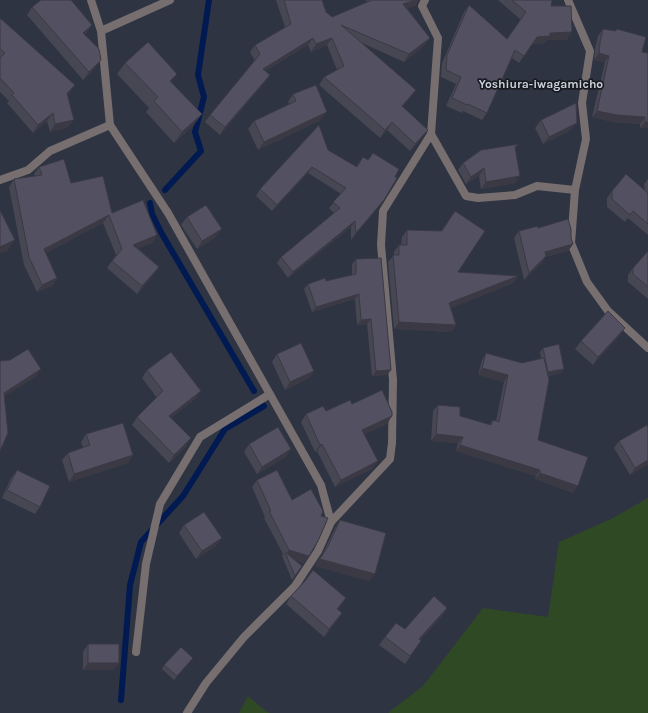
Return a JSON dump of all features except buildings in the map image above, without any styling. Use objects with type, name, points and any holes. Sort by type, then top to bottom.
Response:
[{"type":"street","points":[[91,0],[102,31],[110,125],[168,213],[322,485],[331,522]]},
{"type":"street","points":[[102,31],[170,0]]},
{"type":"street","points":[[187,713],[206,684],[244,637],[295,586],[318,551],[331,522],[390,459],[392,443],[393,380],[382,246],[383,212],[431,134],[438,38],[422,6],[425,0]]},
{"type":"street","points":[[568,0],[590,51],[582,103],[586,139],[576,190],[571,243],[587,282],[608,311],[648,348]]},
{"type":"street","points":[[0,180],[28,170],[50,151],[110,125]]},
{"type":"street","points":[[431,134],[466,196],[478,198],[515,195],[537,186],[576,190]]},
{"type":"street","points":[[136,652],[146,564],[160,504],[200,437],[270,394]]},
{"type":"green space","points":[[648,498],[648,713],[388,713],[423,686],[483,608],[548,617],[559,542],[611,519]]},
{"type":"green space","points":[[248,696],[267,712],[271,713],[239,713]]},
{"type":"waterway","points":[[165,190],[201,151],[195,132],[204,97],[198,75],[209,0]]},
{"type":"waterway","points":[[150,203],[152,214],[162,234],[254,391]]},
{"type":"waterway","points":[[121,700],[130,585],[141,542],[183,496],[225,429],[264,406]]},
{"type":"district","name":"Yoshiura-iwagamicho","points":[[541,84]]}]
